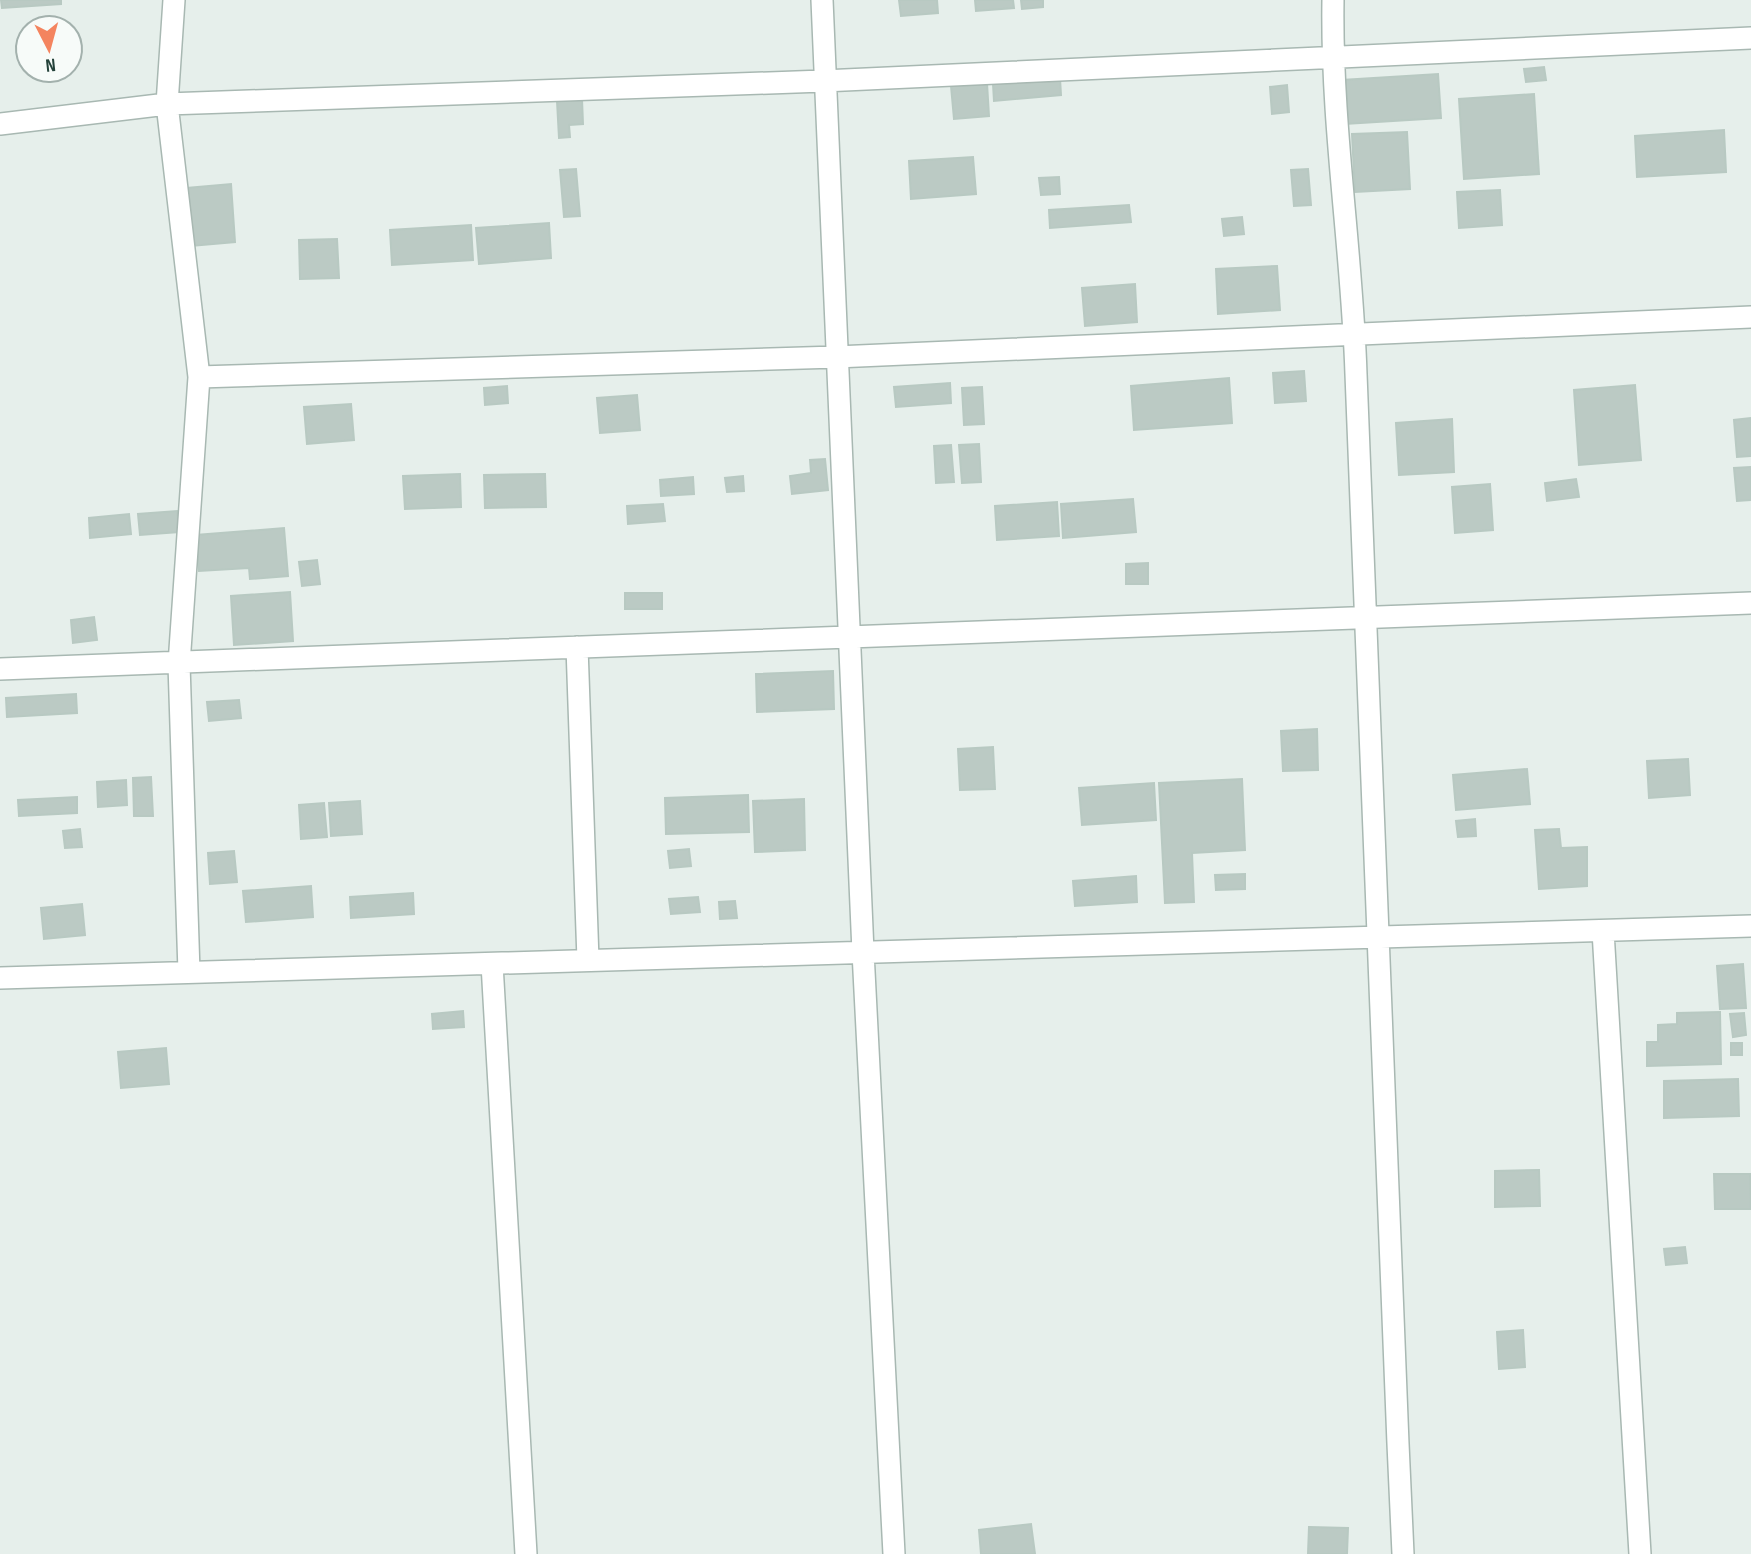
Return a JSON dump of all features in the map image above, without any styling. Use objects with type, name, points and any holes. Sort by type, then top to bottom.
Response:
[{"type":"street","points":[[174,0],[167,104],[199,377],[179,664],[189,972]]},
{"type":"street","points":[[822,0],[823,81],[848,636],[894,1554]]},
{"type":"street","points":[[1333,0],[1332,55],[1355,334],[1375,937],[1403,1554]]},
{"type":"street","points":[[0,124],[167,104],[823,81],[1332,55],[1751,38]]},
{"type":"street","points":[[199,377],[836,357],[1751,317]]},
{"type":"street","points":[[0,669],[1751,603]]},
{"type":"street","points":[[577,647],[588,960]]},
{"type":"street","points":[[0,978],[1751,926]]},
{"type":"street","points":[[1603,931],[1640,1554]]},
{"type":"street","points":[[492,964],[526,1554]]},
{"type":"building","points":[[1,0],[61,0],[61,4],[2,8]]},
{"type":"building","points":[[899,0],[937,0],[938,13],[901,16]]},
{"type":"building","points":[[975,0],[1013,0],[1014,8],[976,11]]},
{"type":"building","points":[[1021,0],[1043,0],[1043,7],[1022,9]]},
{"type":"building","points":[[1544,67],[1546,80],[1526,82],[1524,69]]},
{"type":"building","points":[[1438,74],[1441,118],[1345,124],[1342,80]]},
{"type":"building","points":[[1060,78],[1061,95],[994,101],[993,84]]},
{"type":"building","points":[[987,83],[989,116],[954,119],[951,86]]},
{"type":"building","points":[[1287,85],[1289,112],[1272,114],[1270,87]]},
{"type":"building","points":[[1534,94],[1539,174],[1464,179],[1459,99]]},
{"type":"building","points":[[582,99],[583,124],[569,125],[570,137],[559,138],[557,101]]},
{"type":"building","points":[[1724,130],[1726,172],[1637,177],[1635,136]]},
{"type":"building","points":[[1407,132],[1410,189],[1355,192],[1352,134]]},
{"type":"building","points":[[973,157],[976,194],[911,199],[909,161]]},
{"type":"building","points":[[576,169],[580,216],[564,217],[560,170]]},
{"type":"building","points":[[1308,169],[1311,205],[1294,206],[1291,170]]},
{"type":"building","points":[[1059,177],[1060,194],[1041,195],[1039,178]]},
{"type":"building","points":[[231,184],[235,242],[191,246],[187,188]]},
{"type":"building","points":[[1500,190],[1502,225],[1459,228],[1457,192]]},
{"type":"building","points":[[1129,205],[1131,222],[1050,228],[1049,210]]},
{"type":"building","points":[[1242,217],[1244,234],[1224,236],[1222,219]]},
{"type":"building","points":[[549,223],[551,258],[479,264],[476,228]]},
{"type":"building","points":[[471,225],[473,260],[392,265],[390,230]]},
{"type":"building","points":[[337,239],[339,278],[300,279],[299,240]]},
{"type":"building","points":[[1277,266],[1280,310],[1218,314],[1216,269]]},
{"type":"building","points":[[1135,284],[1137,322],[1085,326],[1082,288]]},
{"type":"building","points":[[1304,371],[1306,401],[1275,403],[1273,373]]},
{"type":"building","points":[[1229,378],[1232,423],[1134,430],[1131,386]]},
{"type":"building","points":[[950,383],[951,403],[896,407],[894,387]]},
{"type":"building","points":[[1635,385],[1641,460],[1579,465],[1574,390]]},
{"type":"building","points":[[507,386],[508,403],[485,405],[484,388]]},
{"type":"building","points":[[982,387],[984,424],[964,425],[962,388]]},
{"type":"building","points":[[637,395],[640,430],[600,433],[597,398]]},
{"type":"building","points":[[351,404],[354,440],[307,444],[304,407]]},
{"type":"building","points":[[1751,418],[1751,456],[1737,457],[1734,420]]},
{"type":"building","points":[[1452,419],[1454,472],[1399,475],[1396,423]]},
{"type":"building","points":[[979,444],[981,482],[962,483],[959,445]]},
{"type":"building","points":[[951,445],[954,482],[936,483],[934,446]]},
{"type":"building","points":[[825,459],[828,490],[792,494],[790,476],[811,473],[810,460]]},
{"type":"building","points":[[1751,467],[1751,500],[1737,501],[1734,468]]},
{"type":"building","points":[[460,474],[461,507],[405,509],[403,476]]},
{"type":"building","points":[[545,474],[546,507],[485,508],[484,475]]},
{"type":"building","points":[[743,476],[744,491],[727,492],[725,478]]},
{"type":"building","points":[[693,477],[694,494],[661,496],[660,480]]},
{"type":"building","points":[[1576,479],[1579,497],[1547,501],[1545,483]]},
{"type":"building","points":[[1490,484],[1493,530],[1455,533],[1452,487]]},
{"type":"building","points":[[1133,499],[1136,532],[1063,538],[1061,504]]},
{"type":"building","points":[[1057,502],[1059,536],[997,540],[995,506]]},
{"type":"building","points":[[663,504],[665,521],[628,524],[627,506]]},
{"type":"building","points":[[177,511],[179,532],[140,535],[138,514]]},
{"type":"building","points":[[129,514],[131,534],[90,538],[89,518]]},
{"type":"building","points":[[284,528],[288,576],[250,579],[249,568],[199,571],[196,535]]},
{"type":"building","points":[[317,560],[320,584],[302,586],[299,562]]},
{"type":"building","points":[[1148,563],[1148,584],[1126,584],[1126,564]]},
{"type":"building","points":[[290,592],[293,641],[234,645],[231,596]]},
{"type":"building","points":[[625,593],[662,593],[662,609],[625,609]]},
{"type":"building","points":[[94,617],[97,640],[73,643],[71,620]]},
{"type":"building","points":[[833,671],[834,709],[757,712],[756,674]]},
{"type":"building","points":[[76,694],[77,713],[7,717],[6,698]]},
{"type":"building","points":[[239,700],[241,718],[209,721],[207,702]]},
{"type":"building","points":[[1317,729],[1318,770],[1283,771],[1281,731]]},
{"type":"building","points":[[993,747],[995,789],[960,790],[958,749]]},
{"type":"building","points":[[1688,759],[1690,795],[1649,798],[1647,761]]},
{"type":"building","points":[[1527,769],[1530,804],[1456,810],[1453,775]]},
{"type":"building","points":[[151,777],[153,816],[134,816],[133,778]]},
{"type":"building","points":[[1242,779],[1245,850],[1192,853],[1194,902],[1165,903],[1159,783]]},
{"type":"building","points":[[126,780],[127,805],[98,807],[97,782]]},
{"type":"building","points":[[1154,783],[1156,820],[1082,825],[1079,788]]},
{"type":"building","points":[[748,795],[749,832],[666,834],[665,798]]},
{"type":"building","points":[[77,797],[77,813],[19,816],[18,800]]},
{"type":"building","points":[[804,799],[805,850],[755,852],[753,801]]},
{"type":"building","points":[[360,801],[362,834],[331,836],[329,803]]},
{"type":"building","points":[[324,803],[327,837],[301,839],[299,805]]},
{"type":"building","points":[[1475,819],[1476,836],[1458,837],[1456,821]]},
{"type":"building","points":[[80,829],[82,847],[65,848],[63,831]]},
{"type":"building","points":[[1559,829],[1561,848],[1587,847],[1587,886],[1539,889],[1535,830]]},
{"type":"building","points":[[689,849],[691,866],[670,868],[668,851]]},
{"type":"building","points":[[234,851],[237,882],[210,884],[208,853]]},
{"type":"building","points":[[1245,874],[1245,889],[1216,890],[1215,875]]},
{"type":"building","points":[[1136,876],[1137,902],[1075,906],[1073,881]]},
{"type":"building","points":[[311,886],[313,917],[246,922],[243,891]]},
{"type":"building","points":[[413,893],[414,914],[351,918],[350,897]]},
{"type":"building","points":[[698,897],[700,912],[671,914],[669,899]]},
{"type":"building","points":[[735,901],[737,918],[720,919],[719,902]]},
{"type":"building","points":[[82,904],[85,935],[44,939],[41,908]]},
{"type":"building","points":[[1743,964],[1746,1008],[1720,1009],[1717,966]]},
{"type":"building","points":[[463,1011],[464,1027],[433,1029],[432,1014]]},
{"type":"building","points":[[1720,1012],[1721,1064],[1647,1066],[1647,1042],[1658,1042],[1658,1025],[1677,1024],[1677,1013]]},
{"type":"building","points":[[1744,1013],[1746,1035],[1733,1037],[1730,1014]]},
{"type":"building","points":[[1731,1043],[1742,1043],[1742,1055],[1731,1055]]},
{"type":"building","points":[[166,1048],[169,1084],[121,1088],[118,1052]]},
{"type":"building","points":[[1738,1079],[1739,1116],[1664,1118],[1664,1081]]},
{"type":"building","points":[[1539,1170],[1540,1206],[1495,1207],[1495,1171]]},
{"type":"building","points":[[1714,1174],[1750,1174],[1751,1209],[1715,1209]]},
{"type":"building","points":[[1685,1247],[1687,1263],[1666,1265],[1664,1249]]},
{"type":"building","points":[[1523,1330],[1525,1367],[1499,1369],[1497,1332]]},
{"type":"building","points":[[1031,1524],[1035,1554],[981,1554],[979,1530]]},
{"type":"building","points":[[1309,1527],[1348,1528],[1347,1554],[1308,1554]]}]
